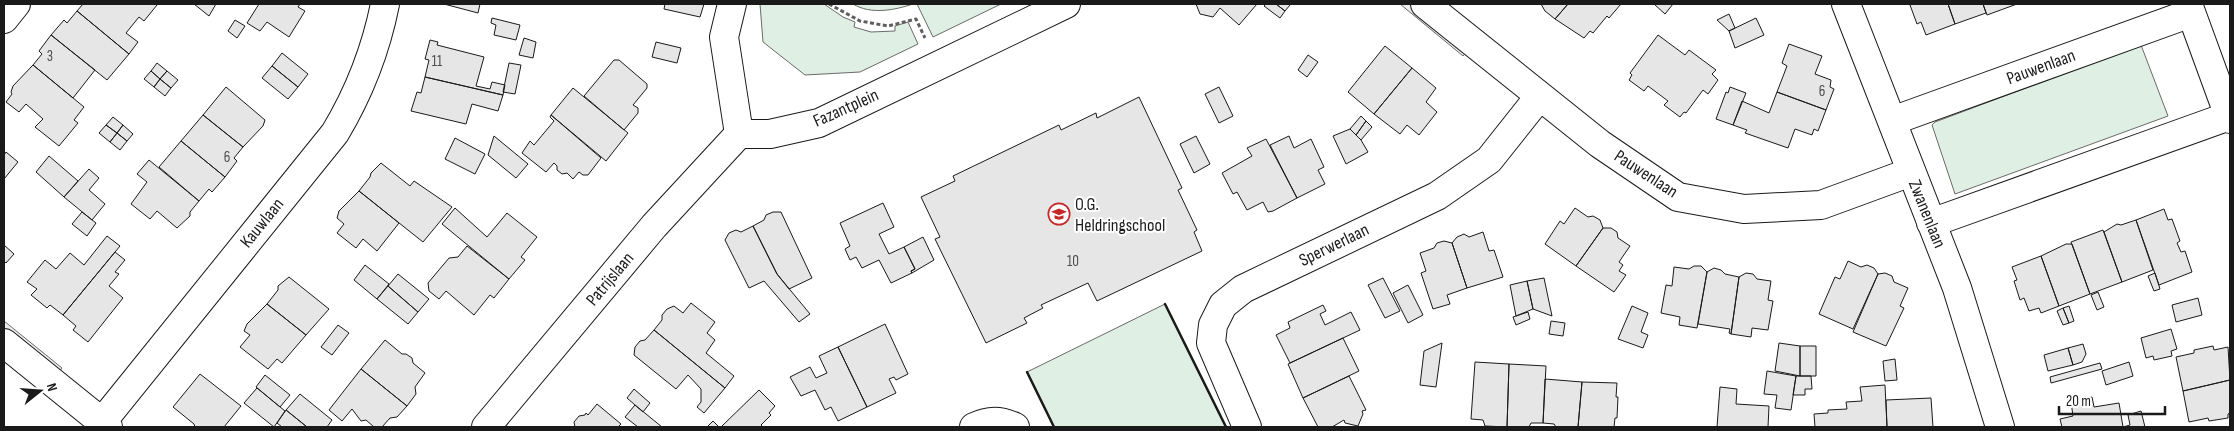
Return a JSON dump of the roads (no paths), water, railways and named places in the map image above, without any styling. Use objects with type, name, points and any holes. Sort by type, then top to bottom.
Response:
[{"type":"street","points":[[4,18],[16,4]]},
{"type":"street","name":"Kauwlaan","points":[[105,425],[335,133],[346,114],[362,78],[380,26],[385,4]]},
{"type":"street","points":[[732,4],[724,37],[739,134]]},
{"type":"street","name":"Fazantplein","points":[[739,134],[770,134],[819,123],[1066,4]]},
{"type":"street","name":"Pauwenlaan","points":[[1425,4],[1600,144],[1678,197],[1744,209],[1821,205],[1911,172]]},
{"type":"street","name":"Zwanenlaan","points":[[1846,4],[1957,288],[2000,427]]},
{"type":"street","points":[[1930,223],[2230,118],[2189,8]]},
{"type":"street","name":"Pauwenlaan","points":[[1892,121],[2189,8]]},
{"type":"street","name":"Sperwerlaan","points":[[1247,427],[1211,343],[1213,325],[1223,305],[1243,289],[1437,196],[1489,160],[1539,97]]},
{"type":"street","name":"Patrijslaan","points":[[486,427],[654,226],[739,134]]},
{"type":"street","points":[[4,343],[105,425]]},
{"type":"street","points":[[974,427],[986,422],[1003,421],[1015,427]]},
{"type":"place","name":"O.G. Heldringschool","points":[[1059,214]]}]
